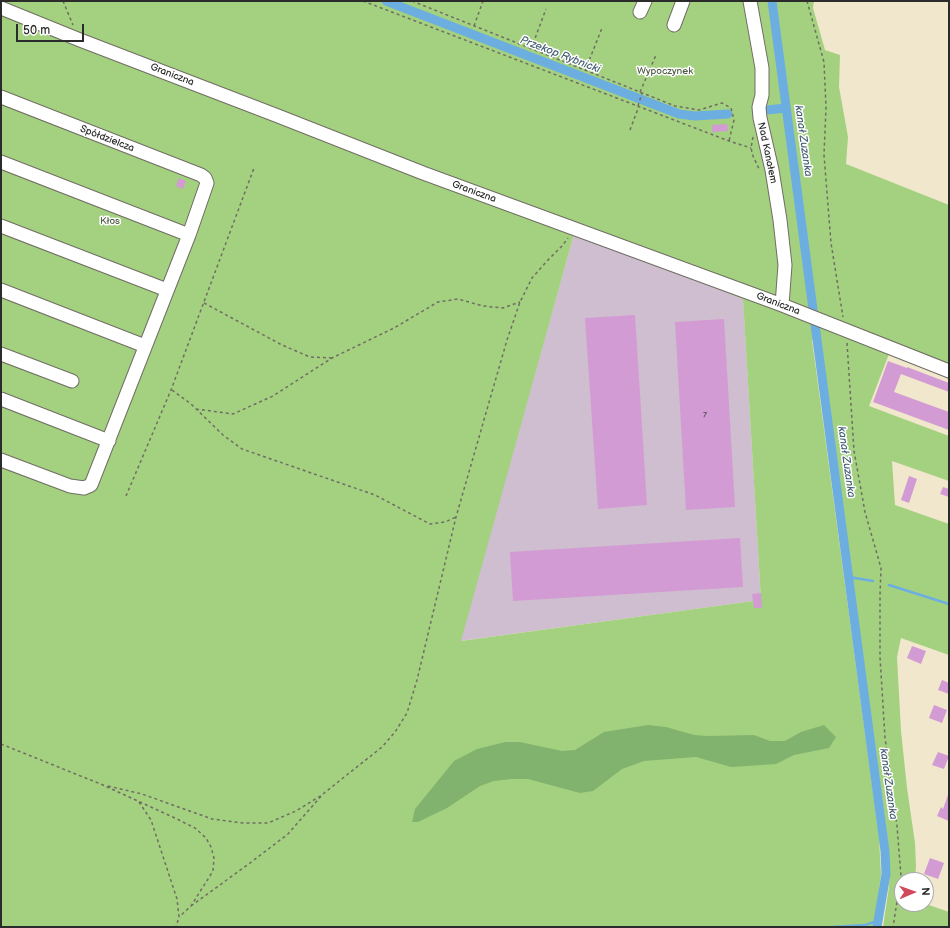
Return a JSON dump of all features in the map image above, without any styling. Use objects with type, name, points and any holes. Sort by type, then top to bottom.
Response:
[{"type":"street","points":[[674,24],[683,1]]},
{"type":"street","name":"Nad Kanałem","points":[[750,1],[762,68],[762,95],[759,107],[760,118],[772,170],[785,265],[782,305]]},
{"type":"street","name":"Graniczna","points":[[1,8],[423,173],[782,305],[949,370]]},
{"type":"street","name":"Spółdzielcza","points":[[1,97],[201,175],[207,180],[207,185],[189,235]]},
{"type":"street","points":[[1,162],[189,235],[91,485],[84,488],[70,486],[1,460]]},
{"type":"street","points":[[1,226],[167,290]]},
{"type":"street","points":[[1,290],[145,346]]},
{"type":"street","points":[[1,354],[72,381]]},
{"type":"street","points":[[1,399],[108,441]]},
{"type":"path","points":[[63,1],[80,40]]},
{"type":"path","points":[[363,1],[729,141],[751,148]]},
{"type":"path","points":[[412,1],[675,106],[699,110],[722,103],[731,108],[734,120],[729,141]]},
{"type":"path","points":[[474,26],[483,1]]},
{"type":"path","points":[[807,1],[824,62],[826,106],[824,155],[840,328],[848,354],[854,452],[865,512],[881,568],[880,657],[885,738],[897,826],[901,876],[893,927]]},
{"type":"path","points":[[531,49],[546,8]]},
{"type":"path","points":[[585,71],[602,28]]},
{"type":"path","points":[[630,130],[641,93],[656,55]]},
{"type":"path","points":[[126,496],[172,390],[254,168]]},
{"type":"path","points":[[104,785],[142,794],[212,819],[243,824],[268,823],[296,811],[324,794],[382,747],[395,732],[407,714],[417,680],[456,517],[507,340],[520,302],[532,278],[562,246],[569,236],[571,227]]},
{"type":"path","points":[[196,409],[232,414],[273,396],[332,358],[394,328],[438,302],[458,299],[483,306],[503,308],[520,302]]},
{"type":"path","points":[[204,303],[282,345],[310,357],[332,358]]},
{"type":"path","points":[[172,390],[196,409],[223,435],[242,449],[375,495],[430,524],[444,522],[456,517]]},
{"type":"path","points":[[1,744],[104,785],[195,828],[206,838],[211,847],[214,858],[213,871],[191,906]]},
{"type":"path","points":[[176,927],[180,917],[191,906],[288,834],[324,794]]},
{"type":"path","points":[[138,801],[151,820],[178,899],[180,917]]},
{"type":"shaded area","points":[[574,234],[743,298],[761,600],[460,641]]},
{"type":"green space","points":[[1,1],[814,1],[813,8],[825,50],[840,55],[839,87],[848,137],[846,164],[949,205],[949,367],[889,354],[869,406],[949,436],[949,481],[892,461],[895,505],[949,524],[949,655],[901,638],[897,657],[901,731],[915,843],[916,866],[916,872],[894,872],[894,912],[934,912],[934,907],[949,912],[949,927],[883,927],[889,887],[890,868],[888,842],[820,343],[812,340],[879,837],[881,875],[874,927],[1,927]],"holes":[[[574,234],[743,299],[761,600],[461,641]]]},
{"type":"green space","points":[[648,725],[666,727],[694,735],[754,735],[770,741],[785,741],[801,732],[824,725],[836,737],[829,748],[794,755],[776,764],[731,767],[696,757],[644,761],[622,769],[593,791],[580,793],[528,779],[494,781],[480,786],[447,808],[418,822],[412,822],[415,809],[454,761],[477,749],[505,742],[520,742],[562,751],[575,750],[604,732]]},
{"type":"building","points":[[727,124],[728,131],[712,132],[712,125]]},
{"type":"building","points":[[179,178],[186,181],[183,189],[176,186]]},
{"type":"building","points":[[635,315],[647,505],[598,509],[585,318]]},
{"type":"building","points":[[724,319],[735,507],[686,510],[675,322]]},
{"type":"building","points":[[888,361],[949,383],[949,392],[901,374],[894,392],[949,412],[949,430],[873,402]]},
{"type":"building","points":[[909,476],[917,479],[909,503],[901,500]]},
{"type":"building","points":[[943,487],[949,489],[949,497],[940,494]]},
{"type":"building","points":[[740,538],[743,587],[513,601],[510,552]]},
{"type":"building","points":[[761,593],[762,608],[754,608],[752,594]]},
{"type":"building","points":[[912,646],[926,651],[921,664],[907,658]]},
{"type":"building","points":[[942,680],[949,683],[949,694],[938,690]]},
{"type":"building","points":[[934,705],[947,710],[942,723],[929,718]]},
{"type":"building","points":[[938,752],[949,756],[944,769],[932,765]]},
{"type":"building","points":[[948,795],[949,821],[937,816],[941,807],[943,809]]},
{"type":"building","points":[[930,858],[944,863],[938,879],[934,878],[934,872],[925,872]]},
{"type":"waterway","name":"Przekop Rybnicki","points":[[386,1],[679,114],[695,116],[728,114]]},
{"type":"waterway","name":"kanał Zuzanka","points":[[772,1],[885,851],[886,874],[877,927]]},
{"type":"waterway","name":"Przekop Rybnicki","points":[[767,110],[786,108]]},
{"type":"waterway","points":[[849,577],[873,581]]},
{"type":"waterway","points":[[889,585],[949,604]]},
{"type":"waterway","points":[[832,927],[865,925],[878,921]]},
{"type":"park label","name":"Wypoczynek","points":[[665,71]]},
{"type":"park label","name":"Kłos","points":[[110,221]]}]
